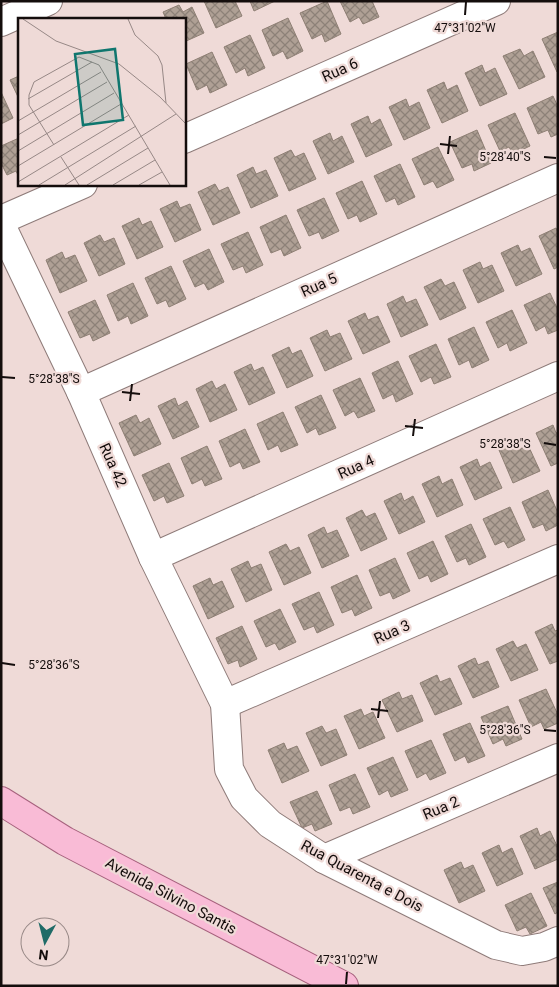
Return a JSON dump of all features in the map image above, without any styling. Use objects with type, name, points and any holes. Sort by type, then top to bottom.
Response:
[{"type":"main road","name":"Avenida Silvino Santis","points":[[1,801],[65,841],[344,986]]},
{"type":"street","points":[[1,22],[48,1]]},
{"type":"street","name":"Rua 6","points":[[185,139],[496,1]]},
{"type":"street","name":"Rua 5","points":[[81,392],[558,178]]},
{"type":"street","points":[[1,220],[81,185]]},
{"type":"street","name":"Rua 42","points":[[1,225],[81,392],[154,558],[225,704]]},
{"type":"street","name":"Rua 4","points":[[154,558],[558,376]]},
{"type":"street","name":"Rua 3","points":[[225,704],[558,560]]},
{"type":"street","name":"Rua Quarenta e Dois","points":[[225,704],[229,769],[244,798],[270,824],[324,859],[496,945],[522,951],[544,947],[558,941]]},
{"type":"street","name":"Rua 2","points":[[324,859],[558,758]]},
{"type":"building","points":[[204,1],[235,1],[242,16],[216,28]]},
{"type":"building","points":[[250,1],[275,1],[254,11]]},
{"type":"building","points":[[327,1],[341,34],[325,42],[322,34],[312,39],[300,13]]},
{"type":"building","points":[[340,1],[372,1],[379,17],[363,24],[359,17],[350,22]]},
{"type":"building","points":[[179,5],[183,12],[192,7],[204,33],[185,42],[185,18],[166,18],[163,12]]},
{"type":"building","points":[[288,18],[303,51],[287,59],[283,51],[273,56],[262,30]]},
{"type":"building","points":[[558,32],[558,72],[557,72],[542,39]]},
{"type":"building","points":[[250,35],[265,68],[248,76],[245,68],[236,73],[224,47]]},
{"type":"building","points":[[520,49],[524,56],[533,51],[545,77],[519,89],[503,56]]},
{"type":"building","points":[[212,52],[227,85],[210,93],[207,85],[197,90],[186,64]]},
{"type":"building","points":[[482,65],[485,73],[495,68],[507,94],[480,106],[465,73]]},
{"type":"building","points":[[18,76],[18,97],[10,80]]},
{"type":"building","points":[[444,82],[447,90],[457,85],[468,111],[442,123],[427,90]]},
{"type":"building","points":[[1,92],[13,118],[1,124]]},
{"type":"building","points":[[553,96],[558,107],[558,134],[551,137],[548,130],[538,134],[527,108]]},
{"type":"building","points":[[406,99],[409,107],[419,102],[430,128],[404,140],[389,107]]},
{"type":"building","points":[[515,113],[530,146],[513,154],[509,147],[500,151],[488,125]]},
{"type":"building","points":[[368,116],[371,124],[380,119],[392,145],[366,157],[351,124]]},
{"type":"building","points":[[477,130],[491,163],[474,171],[472,164],[462,168],[450,142]]},
{"type":"building","points":[[330,133],[333,141],[342,136],[354,162],[328,174],[313,141]]},
{"type":"building","points":[[18,138],[18,175],[16,171],[7,175],[1,163],[1,146]]},
{"type":"building","points":[[438,147],[454,180],[437,188],[433,181],[424,185],[412,159]]},
{"type":"building","points":[[291,150],[295,157],[304,153],[316,179],[289,191],[274,158]]},
{"type":"building","points":[[400,164],[415,197],[398,205],[395,198],[386,202],[374,176]]},
{"type":"building","points":[[253,167],[256,174],[266,170],[278,196],[251,208],[237,175]]},
{"type":"building","points":[[362,181],[377,214],[360,222],[357,215],[348,219],[336,193]]},
{"type":"building","points":[[215,184],[219,191],[228,187],[240,213],[213,225],[198,192]]},
{"type":"building","points":[[324,198],[339,231],[322,239],[319,232],[309,236],[297,210]]},
{"type":"building","points":[[177,201],[180,208],[190,204],[201,230],[175,242],[160,209]]},
{"type":"building","points":[[286,215],[301,248],[284,256],[281,249],[271,253],[260,227]]},
{"type":"building","points":[[139,218],[142,225],[151,221],[163,247],[137,259],[122,226]]},
{"type":"building","points":[[556,228],[558,233],[558,267],[554,269],[539,236]]},
{"type":"building","points":[[248,232],[263,265],[246,273],[243,266],[233,270],[221,244]]},
{"type":"building","points":[[100,235],[104,242],[114,238],[125,264],[99,276],[84,243]]},
{"type":"building","points":[[518,245],[521,252],[530,248],[542,274],[516,286],[501,253]]},
{"type":"building","points":[[209,249],[224,282],[208,290],[204,283],[195,287],[183,261]]},
{"type":"building","points":[[62,252],[65,259],[75,255],[87,281],[60,293],[46,260]]},
{"type":"building","points":[[480,262],[483,269],[492,265],[504,291],[478,303],[463,270]]},
{"type":"building","points":[[171,266],[186,299],[169,307],[166,300],[157,304],[145,278]]},
{"type":"building","points":[[441,279],[445,286],[454,282],[466,308],[440,320],[424,287]]},
{"type":"building","points":[[133,283],[148,316],[131,324],[128,316],[118,321],[107,295]]},
{"type":"building","points":[[550,293],[558,310],[558,330],[548,334],[545,326],[536,331],[524,305]]},
{"type":"building","points":[[403,296],[406,303],[416,299],[428,325],[401,337],[387,304]]},
{"type":"building","points":[[95,300],[110,333],[93,341],[90,334],[80,338],[68,312]]},
{"type":"building","points":[[512,310],[527,343],[510,351],[507,343],[498,348],[486,322]]},
{"type":"building","points":[[365,313],[368,320],[378,316],[390,342],[363,354],[348,321]]},
{"type":"building","points":[[474,327],[489,360],[472,368],[469,360],[459,365],[448,339]]},
{"type":"building","points":[[327,330],[330,337],[340,333],[352,359],[325,371],[310,338]]},
{"type":"building","points":[[436,344],[451,377],[434,384],[431,377],[421,382],[409,356]]},
{"type":"building","points":[[289,347],[292,354],[301,350],[313,376],[287,388],[272,355]]},
{"type":"building","points":[[398,361],[413,394],[396,402],[393,394],[383,399],[372,373]]},
{"type":"building","points":[[251,364],[254,371],[263,367],[275,393],[249,405],[234,372]]},
{"type":"building","points":[[360,378],[375,411],[358,418],[354,411],[345,416],[333,390]]},
{"type":"building","points":[[212,381],[216,389],[225,384],[237,410],[210,422],[196,389]]},
{"type":"building","points":[[321,395],[336,428],[319,435],[316,428],[307,433],[295,407]]},
{"type":"building","points":[[175,398],[178,406],[187,401],[199,427],[173,439],[158,406]]},
{"type":"building","points":[[283,412],[298,445],[281,452],[278,445],[268,450],[257,424]]},
{"type":"building","points":[[136,415],[140,423],[149,418],[161,444],[134,456],[119,423]]},
{"type":"building","points":[[553,425],[556,433],[558,432],[558,463],[551,466],[536,433]]},
{"type":"building","points":[[245,429],[260,462],[243,469],[240,462],[230,467],[219,441]]},
{"type":"building","points":[[515,442],[518,450],[528,445],[540,471],[513,483],[499,450]]},
{"type":"building","points":[[207,446],[222,479],[205,486],[202,479],[192,484],[181,458]]},
{"type":"building","points":[[477,459],[480,467],[490,462],[502,488],[475,500],[460,467]]},
{"type":"building","points":[[169,463],[184,496],[167,503],[164,496],[154,501],[142,475]]},
{"type":"building","points":[[439,476],[442,484],[452,479],[463,505],[437,517],[422,484]]},
{"type":"building","points":[[548,490],[558,513],[558,525],[546,531],[543,524],[533,528],[522,502]]},
{"type":"building","points":[[401,493],[404,501],[413,496],[425,522],[399,534],[384,501]]},
{"type":"building","points":[[510,507],[525,540],[508,548],[504,541],[495,545],[483,519]]},
{"type":"building","points":[[362,510],[366,517],[375,513],[387,539],[361,551],[346,518]]},
{"type":"building","points":[[471,524],[486,557],[469,565],[466,558],[457,562],[445,536]]},
{"type":"building","points":[[324,527],[327,534],[337,530],[349,556],[322,568],[308,535]]},
{"type":"building","points":[[433,541],[448,574],[431,582],[428,575],[419,579],[407,553]]},
{"type":"building","points":[[286,544],[290,551],[299,547],[311,573],[284,585],[269,552]]},
{"type":"building","points":[[395,558],[410,591],[393,599],[390,592],[380,596],[369,570]]},
{"type":"building","points":[[248,561],[251,568],[261,564],[272,590],[246,602],[231,569]]},
{"type":"building","points":[[357,575],[372,608],[355,616],[352,609],[342,613],[331,587]]},
{"type":"building","points":[[210,578],[213,585],[222,581],[234,607],[208,619],[193,586]]},
{"type":"building","points":[[319,592],[334,625],[317,633],[314,626],[304,630],[292,604]]},
{"type":"building","points":[[280,609],[296,642],[279,650],[275,643],[266,647],[254,621]]},
{"type":"building","points":[[552,624],[555,631],[558,630],[558,661],[550,664],[535,632]]},
{"type":"building","points":[[242,626],[257,659],[240,667],[238,660],[228,664],[216,638]]},
{"type":"building","points":[[513,641],[517,648],[526,644],[538,670],[511,681],[496,649]]},
{"type":"building","points":[[475,658],[478,665],[488,661],[499,687],[473,698],[458,666]]},
{"type":"building","points":[[437,675],[440,682],[450,678],[462,704],[435,715],[420,683]]},
{"type":"building","points":[[546,689],[558,715],[558,723],[544,729],[541,722],[531,727],[519,700]]},
{"type":"building","points":[[399,692],[402,699],[412,695],[423,721],[397,732],[382,700]]},
{"type":"building","points":[[508,706],[522,739],[506,746],[503,739],[493,744],[481,717]]},
{"type":"building","points":[[361,709],[364,716],[373,712],[385,738],[359,749],[344,716]]},
{"type":"building","points":[[470,723],[485,756],[468,763],[465,756],[455,761],[443,734]]},
{"type":"building","points":[[322,726],[326,733],[336,729],[347,755],[321,766],[306,733]]},
{"type":"building","points":[[431,740],[446,773],[430,780],[426,773],[417,778],[405,751]]},
{"type":"building","points":[[284,743],[287,750],[297,746],[309,771],[282,783],[268,750]]},
{"type":"building","points":[[393,757],[408,790],[391,797],[388,790],[379,795],[367,768]]},
{"type":"building","points":[[355,774],[370,807],[353,814],[350,807],[340,811],[329,785]]},
{"type":"building","points":[[317,791],[332,824],[315,831],[312,824],[302,828],[290,802]]},
{"type":"building","points":[[537,828],[540,836],[550,831],[558,848],[558,859],[535,869],[520,836]]},
{"type":"building","points":[[499,845],[502,853],[512,848],[523,874],[497,886],[482,853]]},
{"type":"building","points":[[461,862],[464,869],[473,865],[485,891],[459,903],[444,870]]},
{"type":"building","points":[[558,882],[558,912],[555,914],[543,888]]},
{"type":"building","points":[[531,893],[547,926],[530,934],[526,927],[517,931],[505,905]]}]
